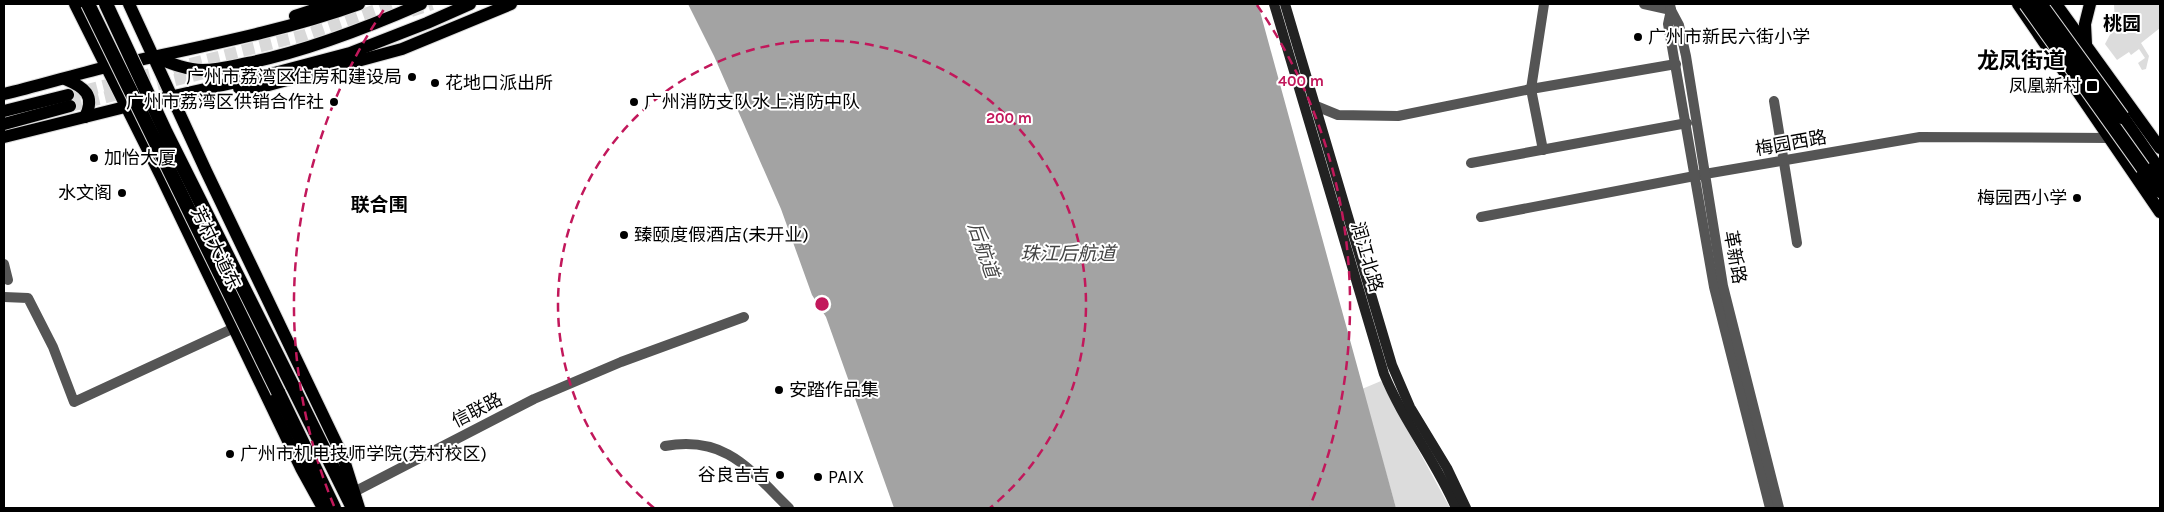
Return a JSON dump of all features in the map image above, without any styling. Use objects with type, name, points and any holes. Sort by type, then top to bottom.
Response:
[{"type":"highway","name":"芳村大道东","points":[[88,4],[334,508]]},
{"type":"highway","name":"芳村大道东","points":[[106,4],[170,142],[353,508]]},
{"type":"highway","points":[[2026,4],[2160,191]]},
{"type":"highway","points":[[2040,4],[2160,172]]},
{"type":"main road","name":"芳村大道东","points":[[74,4],[167,190],[301,468],[323,508]]},
{"type":"main road","name":"芳村大道东","points":[[129,4],[206,171],[343,457],[359,508]]},
{"type":"main road","points":[[155,57],[161,52],[242,31],[332,4]]},
{"type":"main road","points":[[4,94],[105,68],[243,38],[328,15],[359,4]]},
{"type":"main road","points":[[155,57],[195,69],[213,70],[265,59],[306,47],[373,24],[421,4]]},
{"type":"main road","points":[[4,137],[350,53],[427,24],[470,4]]},
{"type":"main road","points":[[209,88],[265,86],[362,61],[424,42],[511,4]]},
{"type":"main road","name":"润江北路","points":[[1274,4],[1384,374],[1401,411],[1447,489],[1456,508]]},
{"type":"main road","name":"润江北路","points":[[1285,4],[1400,386],[1410,407],[1456,486],[1466,508]]},
{"type":"main road","points":[[2018,4],[2160,212]]},
{"type":"main road","points":[[2033,26],[2036,14],[2045,4]]},
{"type":"main road","points":[[2056,4],[2160,148]]},
{"type":"main road","points":[[2087,47],[2084,36],[2090,4]]},
{"type":"main road","points":[[2056,60],[2058,54],[2066,46],[2082,44],[2087,47]]},
{"type":"main road","points":[[2072,83],[2073,74],[2078,67],[2086,62],[2096,64],[2102,68]]},
{"type":"main road","points":[[65,78],[79,85],[87,92],[89,109],[85,117]]},
{"type":"main road","points":[[4,111],[69,101],[4,124]]},
{"type":"main road","points":[[167,190],[206,171]]},
{"type":"street","points":[[1543,150],[1531,89],[1544,4]]},
{"type":"street","points":[[1644,4],[1671,7]]},
{"type":"street","name":"革新路","points":[[1671,7],[1668,24],[1686,123],[1700,176],[1728,308],[1779,508]]},
{"type":"street","name":"革新路","points":[[1671,7],[1679,25],[1684,48],[1708,258],[1720,314],[1770,508]]},
{"type":"street","points":[[1316,106],[1338,115],[1398,116],[1531,89],[1676,64]]},
{"type":"street","points":[[1774,101],[1797,243]]},
{"type":"street","points":[[1471,163],[1686,123]]},
{"type":"street","name":"梅园西路","points":[[1481,217],[1920,137],[2109,138]]},
{"type":"street","points":[[4,264],[8,280]]},
{"type":"street","points":[[4,297],[28,298],[53,347],[74,402],[234,328]]},
{"type":"street","name":"信联路","points":[[354,492],[534,399],[621,362],[744,317]]},
{"type":"street","points":[[666,446],[686,443],[716,448],[744,464],[789,508]]},
{"type":"shaded area","points":[[2114,4],[2160,4],[2160,28],[2141,43],[2149,56],[2146,69],[2142,70],[2138,63],[2145,58],[2139,49],[2131,55],[2129,52],[2117,60],[2105,44],[2115,25]]},
{"type":"shaded area","points":[[1381,381],[1450,508],[1396,508],[1362,389]]},
{"type":"water","name":"珠江后航道","points":[[688,4],[1258,4],[1396,508],[894,508],[826,317],[812,295],[781,209],[714,56]]},
{"type":"tunnel","points":[[68,95],[305,35],[393,4]]},
{"type":"tunnel","points":[[411,11],[432,4]]},
{"type":"tunnel","points":[[70,106],[208,72]]},
{"type":"place","name":"广州市新民六街小学","points":[[1638,37]]},
{"type":"place","name":"广州市荔湾区住房和建设局","points":[[412,77]]},
{"type":"place","name":"花地口派出所","points":[[435,83]]},
{"type":"place","name":"凤凰新村","points":[[2092,86]]},
{"type":"place","name":"广州市荔湾区供销合作社","points":[[334,102]]},
{"type":"place","name":"广州消防支队水上消防中队","points":[[634,102]]},
{"type":"place","name":"加怡大厦","points":[[94,158]]},
{"type":"place","name":"水文阁","points":[[122,193]]},
{"type":"place","name":"梅园西小学","points":[[2077,198]]},
{"type":"place","name":"臻颐度假酒店(未开业)","points":[[624,235]]},
{"type":"place","name":"安踏作品集","points":[[779,390]]},
{"type":"place","name":"广州市机电技师学院(芳村校区)","points":[[230,454]]},
{"type":"place","name":"谷良吉吉","points":[[780,475]]},
{"type":"place","name":"PAIX","points":[[818,477]]},
{"type":"district","name":"桃园","points":[[2122,24]]},
{"type":"district","name":"龙凤街道","points":[[2021,61]]},
{"type":"district","name":"联合围","points":[[379,205]]},
{"type":"water label","name":"后航道","points":[[983,250]]}]
